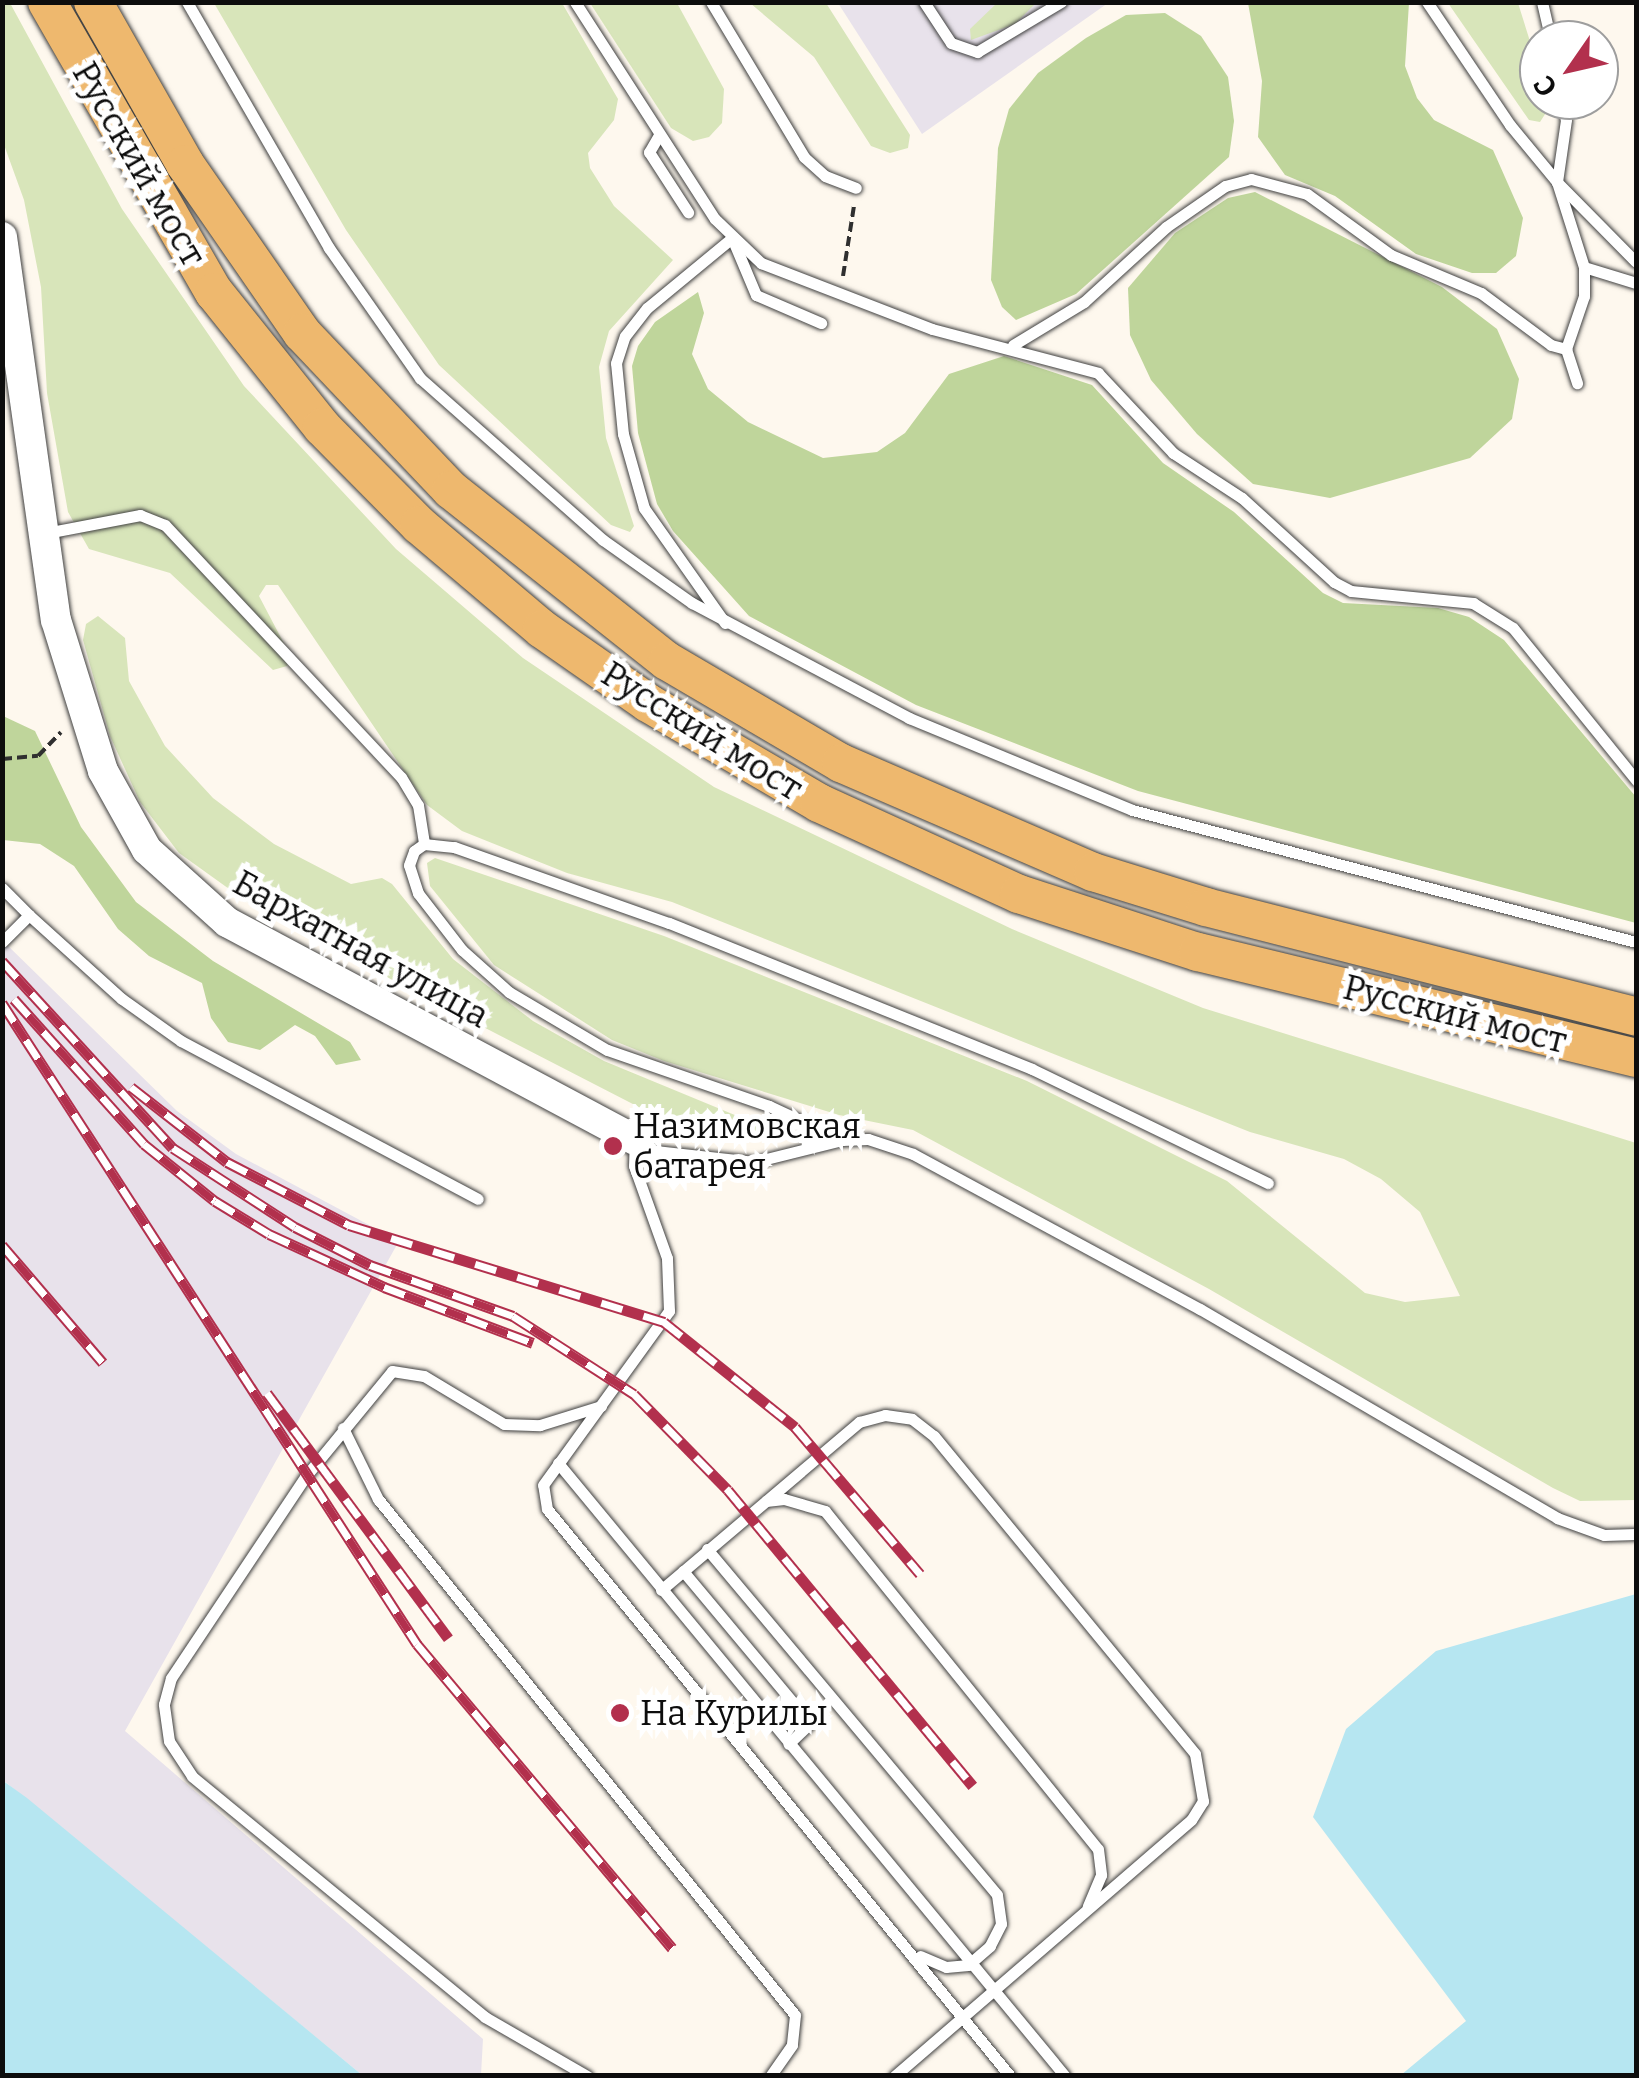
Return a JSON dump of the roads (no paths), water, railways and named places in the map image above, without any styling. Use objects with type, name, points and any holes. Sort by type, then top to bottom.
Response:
[{"type":"main road","name":"Русский мост","points":[[47,2],[214,292],[300,402],[419,524],[542,629],[648,703],[819,803],[1019,894],[1198,952],[1636,1058]]},
{"type":"main road","name":"Русский мост","points":[[93,2],[206,196],[302,332],[450,490],[667,660],[841,764],[1094,872],[1206,907],[1636,1017]]},
{"type":"street","name":"Бархатная улица","points":[[2,238],[20,398],[41,534],[82,710],[134,832],[206,906],[251,936],[635,1140]]},
{"type":"lane","points":[[187,2],[329,248],[420,378],[603,540],[725,623],[908,718],[1132,810],[1636,942]]},
{"type":"lane","points":[[575,2],[659,135],[732,238],[756,296],[821,323]]},
{"type":"lane","points":[[711,2],[804,157],[825,176],[856,188]]},
{"type":"lane","points":[[924,2],[952,43],[977,52],[1061,3]]},
{"type":"lane","points":[[1427,2],[1510,126],[1557,182],[1636,262]]},
{"type":"lane","points":[[1542,2],[1547,20]]},
{"type":"lane","points":[[1547,20],[1553,2]]},
{"type":"lane","points":[[1566,120],[1557,182],[1584,267],[1584,296],[1566,349],[1577,382]]},
{"type":"lane","points":[[659,135],[649,152],[688,212]]},
{"type":"lane","points":[[1013,345],[1084,302],[1166,227],[1225,186],[1250,179],[1307,194],[1391,255],[1481,293],[1551,345],[1566,349]]},
{"type":"lane","points":[[725,623],[644,508],[623,434],[616,362],[625,336],[647,308],[732,238]]},
{"type":"lane","points":[[732,238],[762,263],[840,296],[932,329],[1013,345],[1098,372],[1173,453],[1242,498],[1334,582],[1351,592],[1473,603],[1513,628],[1636,780]]},
{"type":"lane","points":[[1584,267],[1636,282]]},
{"type":"lane","points":[[41,534],[140,515],[165,525],[402,777],[418,805],[424,844],[409,864],[418,893],[462,950],[509,992],[607,1050],[769,1106],[842,1140]]},
{"type":"lane","points":[[424,844],[454,848],[669,923],[1032,1069],[1268,1182]]},
{"type":"lane","points":[[2,888],[181,1041],[478,1199]]},
{"type":"lane","points":[[2,942],[29,914]]},
{"type":"lane","points":[[1010,2076],[966,2015],[547,1509],[543,1485],[670,1310],[667,1258],[634,1166],[635,1140],[655,1151],[754,1162],[842,1140],[868,1140],[912,1154],[1200,1309],[1568,1524],[1604,1535],[1636,1534]]},
{"type":"lane","points":[[587,2076],[485,2018],[192,1776],[169,1741],[164,1704],[171,1678],[343,1428],[392,1371],[424,1376],[504,1424],[540,1426],[601,1406]]},
{"type":"lane","points":[[662,1590],[859,1422],[885,1415],[912,1419],[934,1436],[1194,1754],[1203,1800],[1190,1820],[894,2076]]},
{"type":"lane","points":[[343,1428],[378,1499],[424,1560],[795,2015],[792,2045],[770,2076]]},
{"type":"lane","points":[[558,1463],[968,1965],[1065,2076]]},
{"type":"lane","points":[[763,1502],[784,1498],[825,1510],[1098,1849],[1101,1875],[1086,1910]]},
{"type":"lane","points":[[708,1549],[997,1895],[1001,1924],[990,1946],[968,1965],[946,1967],[916,1955]]},
{"type":"lane","points":[[684,1571],[810,1723],[788,1744]]},
{"type":"water","points":[[1636,1594],[1636,2075],[1401,2075],[1466,2021],[1313,1817],[1346,1729],[1436,1651]]},
{"type":"water","points":[[2,1780],[27,1798],[362,2075],[3,2075]]},
{"type":"railway","points":[[2,961],[173,1148],[295,1227],[370,1265],[513,1316],[634,1394],[728,1490],[973,1786]]},
{"type":"railway","points":[[14,999],[144,1144],[215,1201],[269,1234],[384,1287],[533,1343]]},
{"type":"railway","points":[[2,1003],[417,1644],[672,1948]]},
{"type":"railway","points":[[131,1087],[227,1162],[349,1225],[664,1322],[795,1427],[920,1574]]},
{"type":"railway","points":[[2,1245],[103,1363]]},
{"type":"railway","points":[[267,1393],[448,1638]]},
{"type":"place","name":"Назимовская батарея","points":[[613,1146]]},
{"type":"place","name":"На Курилы","points":[[620,1713]]}]
